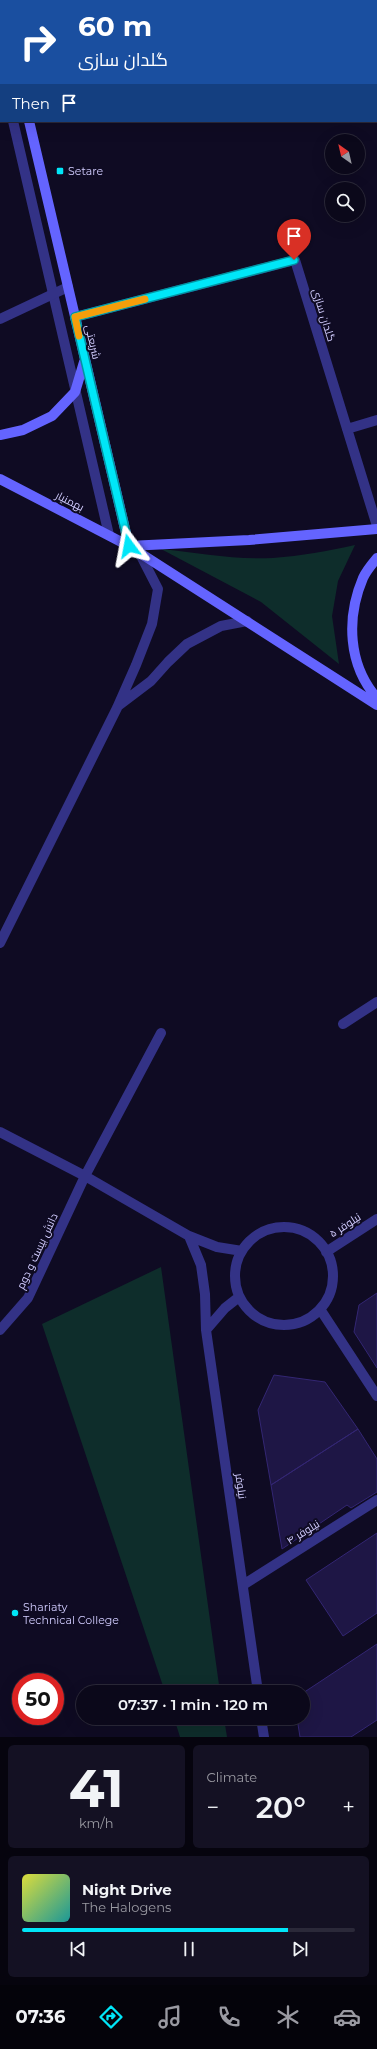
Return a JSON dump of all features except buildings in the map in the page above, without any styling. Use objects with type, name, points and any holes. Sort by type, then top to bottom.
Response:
[{"type":"main road","name":"شریعتی","points":[[29,122],[84,360],[129,546]]},
{"type":"main road","points":[[0,435],[23,430],[52,416],[75,392],[84,360]]},
{"type":"main road","name":"بهمنیار","points":[[0,479],[129,546],[377,705]]},
{"type":"main road","points":[[129,546],[249,540],[377,529]]},
{"type":"main road","points":[[377,558],[363,577],[352,613],[353,651],[366,686],[377,698]]},
{"type":"street","points":[[13,122],[109,535]]},
{"type":"street","name":"گلدان سازی","points":[[75,317],[294,260],[377,526]]},
{"type":"street","points":[[0,319],[68,287]]},
{"type":"street","points":[[347,429],[377,420]]},
{"type":"street","points":[[0,943],[117,708],[152,624],[158,589],[140,554]]},
{"type":"street","points":[[117,708],[151,681],[187,644],[221,626],[247,621]]},
{"type":"street","points":[[343,1024],[377,1002]]},
{"type":"street","name":"دانش بیست و دوم","points":[[0,1330],[28,1298],[85,1176],[161,1033]]},
{"type":"street","points":[[0,1132],[85,1176],[188,1236],[217,1247],[242,1251]]},
{"type":"street","name":"نیلوفر ۵","points":[[326,1252],[377,1219]]},
{"type":"street","points":[[285,1227],[301,1231],[316,1239],[326,1252],[333,1276],[331,1288],[327,1299],[320,1309],[307,1319],[292,1324],[276,1325],[260,1320],[248,1310],[239,1297],[235,1281],[236,1266],[242,1251],[253,1238],[268,1230],[285,1227]]},
{"type":"street","name":"نيلوفر","points":[[188,1236],[201,1265],[206,1294],[206,1330],[257,1685]]},
{"type":"street","points":[[206,1330],[225,1308],[239,1297]]},
{"type":"street","points":[[320,1309],[377,1396]]},
{"type":"street","name":"نیلوفر ۴","points":[[243,1585],[377,1500]]},
{"type":"street","points":[[263,1725],[264,1737]]},
{"type":"green space","points":[[355,545],[338,581],[332,616],[339,664],[261,602],[161,549],[217,556],[273,558],[304,555]]},
{"type":"green space","points":[[161,1267],[219,1685],[163,1685],[42,1324]]},
{"type":"green space","points":[[176,1725],[225,1725],[227,1737],[180,1737]]},
{"type":"slow traffic","points":[[79,336],[75,317],[145,299]]},
{"type":"place","name":"Setare","points":[[60,171]]},
{"type":"place","name":"Shariaty Technical College","points":[[15,1613]]},
{"type":"route","points":[[129,546],[75,317],[294,260]]}]
